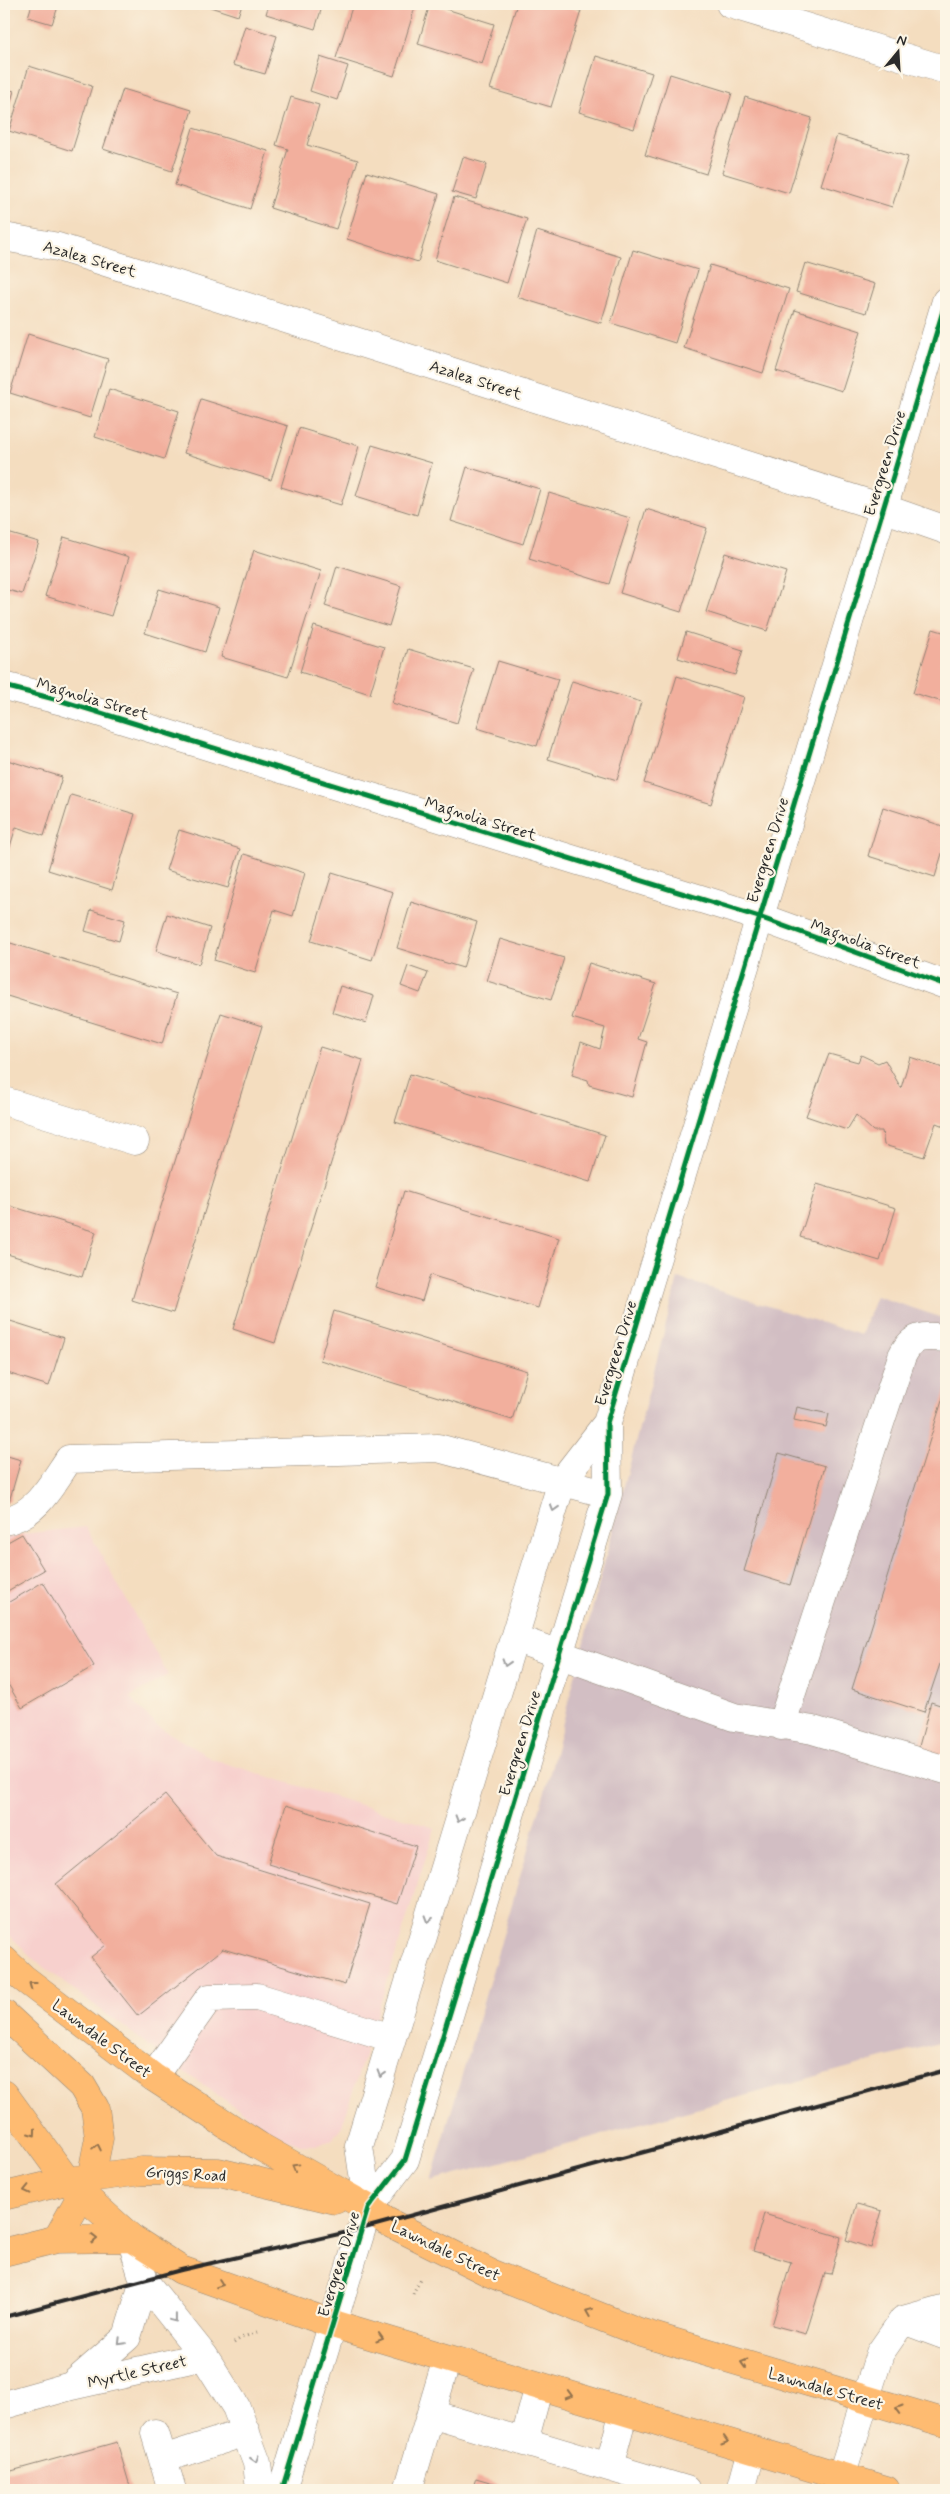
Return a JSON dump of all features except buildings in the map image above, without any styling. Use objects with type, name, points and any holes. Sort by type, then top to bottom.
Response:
[{"type":"main road","name":"Lawndale Street","points":[[4,1960],[23,1978],[153,2077],[258,2146],[368,2208],[386,2221],[490,2273],[639,2332],[946,2423]]},
{"type":"main road","points":[[4,2014],[82,2086],[95,2108],[100,2138],[57,2239]]},
{"type":"main road","points":[[4,2094],[80,2184],[131,2238],[181,2270],[333,2324],[752,2450],[839,2483],[886,2490]]},
{"type":"main road","name":"Griggs Road","points":[[4,2196],[80,2184],[142,2171],[219,2172],[368,2208]]},
{"type":"main road","points":[[4,2252],[57,2239],[131,2238]]},
{"type":"street","points":[[730,4],[946,70]]},
{"type":"street","name":"Azalea Street","points":[[4,238],[58,246],[883,508],[946,530]]},
{"type":"street","name":"Evergreen Drive","points":[[282,2490],[368,2208],[405,2160],[560,1654],[608,1494],[607,1424],[946,301]]},
{"type":"street","name":"Magnolia Street","points":[[4,686],[62,700],[759,918],[946,985]]},
{"type":"street","points":[[4,1100],[135,1141]]},
{"type":"street","points":[[781,1726],[902,1356],[908,1344],[917,1338],[946,1338]]},
{"type":"street","name":"Evergreen Drive","points":[[368,2208],[359,2146],[562,1481],[607,1424]]},
{"type":"street","points":[[4,1521],[18,1518],[42,1498],[69,1459],[438,1448],[608,1494]]},
{"type":"street","points":[[514,1638],[734,1717],[813,1730],[946,1770]]},
{"type":"street","points":[[153,2077],[209,1998],[257,1997],[392,2038]]},
{"type":"street","points":[[131,2238],[144,2281],[204,2356],[236,2407],[257,2463],[260,2490]]},
{"type":"street","name":"Myrtle Street","points":[[71,2386],[127,2337],[144,2281]]},
{"type":"street","points":[[839,2483],[880,2353],[904,2320],[946,2308]]},
{"type":"street","points":[[904,2320],[946,2336]]},
{"type":"street","name":"Myrtle Street","points":[[4,2405],[71,2386],[204,2356]]},
{"type":"street","points":[[408,2490],[447,2359]]},
{"type":"street","points":[[524,2442],[539,2386]]},
{"type":"street","points":[[609,2467],[624,2411]]},
{"type":"street","points":[[431,2414],[686,2490]]},
{"type":"street","points":[[163,2458],[246,2432]]},
{"type":"street","points":[[155,2433],[172,2490]]},
{"type":"street","points":[[741,2490],[752,2450]]},
{"type":"path","points":[[413,2294],[422,2276]]},
{"type":"path","points":[[229,2347],[241,2338],[257,2332],[266,2332]]},
{"type":"shaded area","points":[[678,1278],[861,1335],[876,1296],[946,1319],[946,2041],[431,2181],[547,1784]]},
{"type":"shaded area","points":[[86,1527],[168,1675],[130,1697],[156,1725],[212,1759],[435,1828],[342,2126],[332,2139],[319,2145],[301,2145],[279,2137],[187,2074],[38,1963],[4,1930],[4,1538],[22,1534]]},
{"type":"railway","points":[[4,2317],[181,2270],[361,2229],[946,2070]]},
{"type":"cycle path","points":[[282,2490],[368,2208],[405,2160],[608,1494],[607,1423],[946,301]]},
{"type":"cycle path","points":[[4,686],[62,701],[759,917],[946,985]]}]
